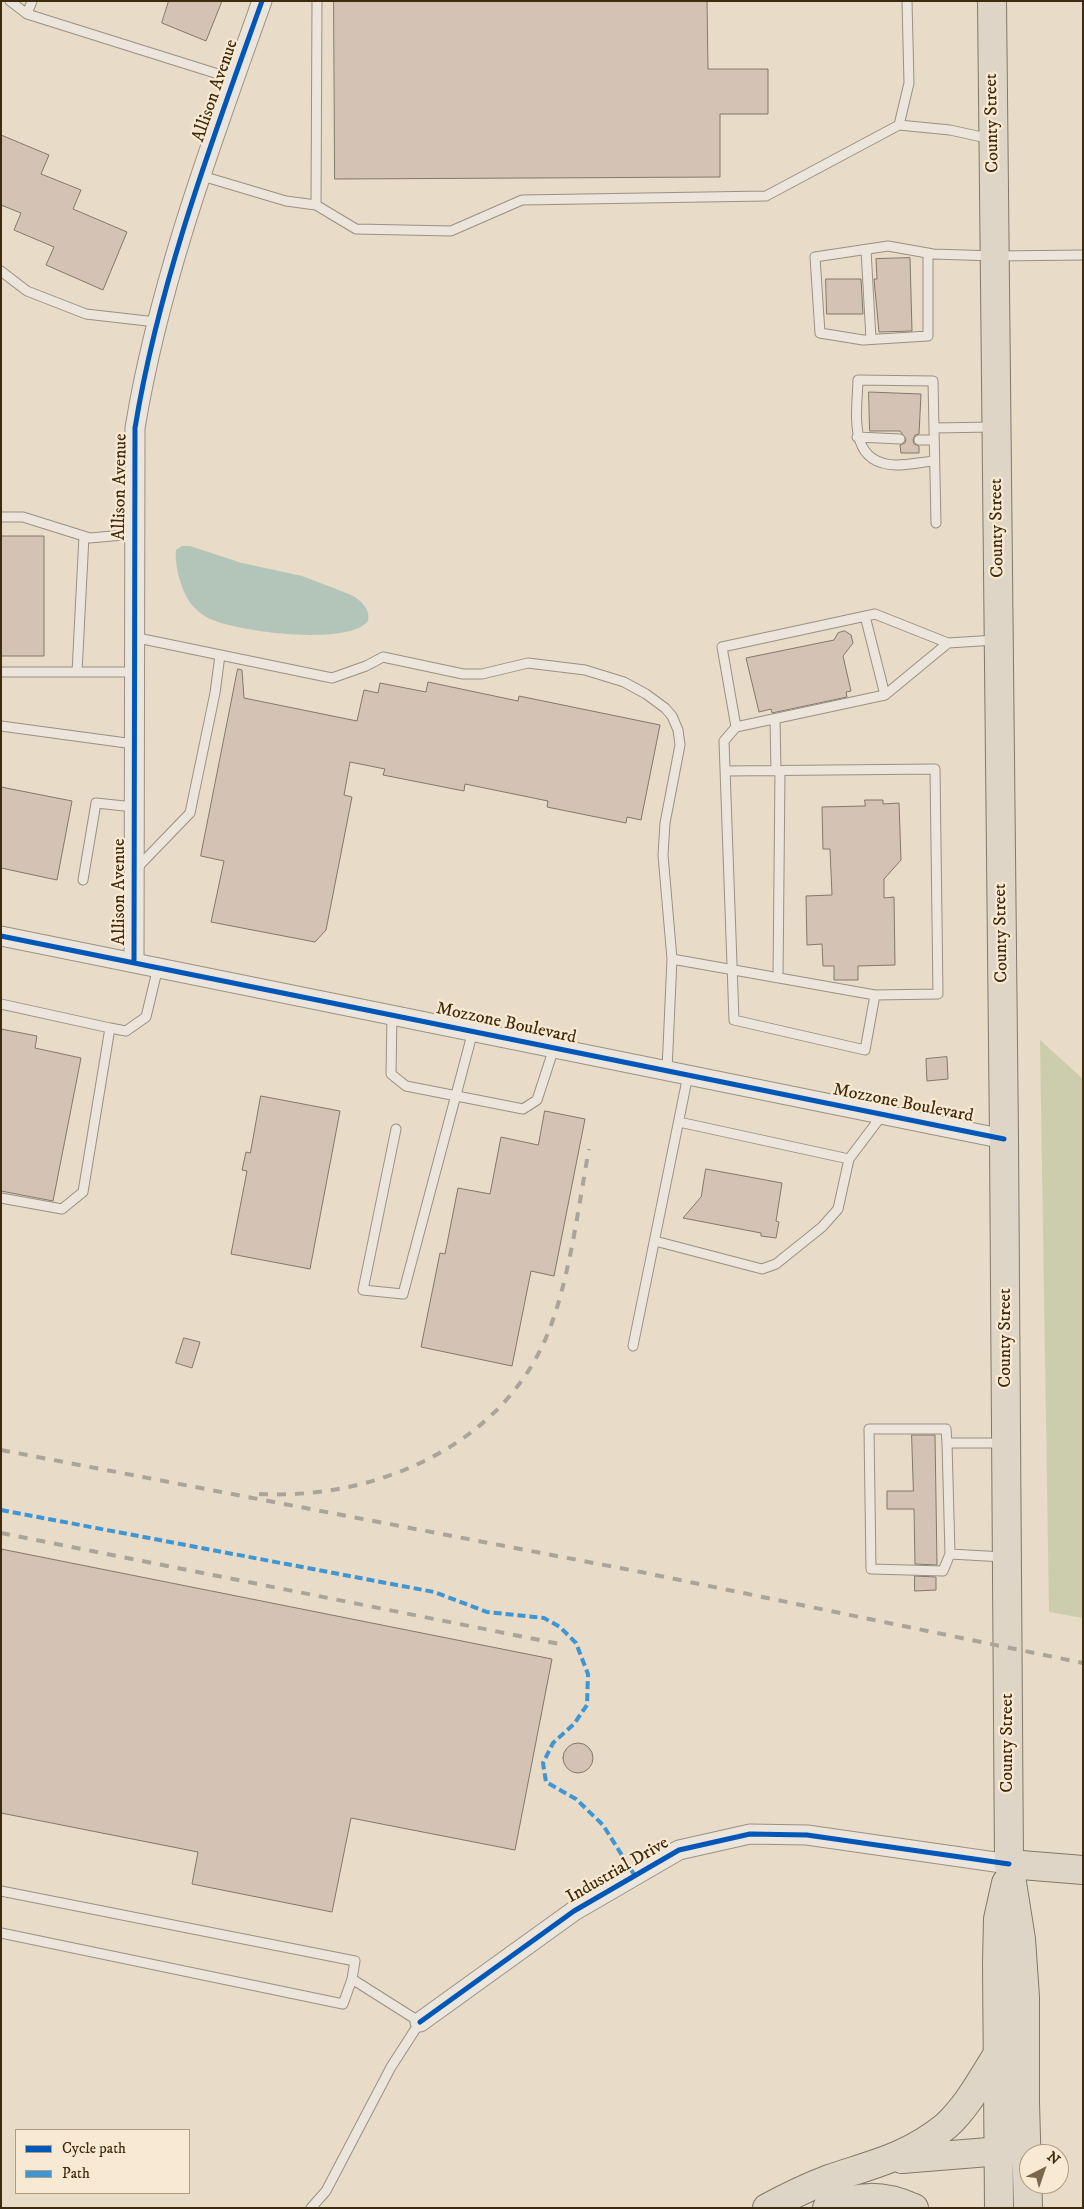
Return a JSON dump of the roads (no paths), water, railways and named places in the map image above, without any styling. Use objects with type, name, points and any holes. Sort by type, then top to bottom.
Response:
[{"type":"main road","name":"County Street","points":[[992,1],[1004,1139],[1009,1864]]},
{"type":"main road","points":[[1009,1864],[1083,1870]]},
{"type":"main road","points":[[999,2208],[998,1919],[1009,1864]]},
{"type":"main road","points":[[1009,1864],[1021,1939],[1025,1997],[1026,2144]]},
{"type":"main road","points":[[891,2160],[930,2138],[947,2125],[966,2103],[999,2052]]},
{"type":"main road","points":[[767,2208],[829,2179],[891,2160],[1019,2150]]},
{"type":"main road","points":[[1028,2194],[1028,2208]]},
{"type":"main road","points":[[827,2208],[853,2198],[873,2197],[896,2200],[914,2208]]},
{"type":"street","name":"Allison Avenue","points":[[134,962],[133,637],[135,428],[156,322],[234,79],[262,1]]},
{"type":"street","name":"Mozzone Boulevard","points":[[1,936],[1004,1139]]},
{"type":"street","name":"Industrial Drive","points":[[420,2022],[574,1912],[679,1850],[750,1834],[807,1835],[1009,1864]]},
{"type":"lane","points":[[10,1],[27,14],[234,79]]},
{"type":"lane","points":[[27,14],[32,1]]},
{"type":"lane","points":[[316,205],[317,1]]},
{"type":"lane","points":[[898,125],[909,83],[907,1]]},
{"type":"lane","points":[[202,176],[286,201],[316,205],[356,228],[451,231],[522,200],[766,196],[898,125],[950,130],[993,140]]},
{"type":"lane","points":[[928,253],[928,336],[871,339],[820,333],[815,257],[888,246],[928,253],[995,256],[1083,255]]},
{"type":"lane","points":[[866,250],[871,339]]},
{"type":"lane","points":[[1,271],[27,291],[86,314],[156,322]]},
{"type":"lane","points":[[934,461],[896,465],[882,463],[870,456],[861,446],[857,437],[858,380],[933,382],[936,523]]},
{"type":"lane","points":[[934,428],[996,426]]},
{"type":"lane","points":[[857,437],[900,439]]},
{"type":"lane","points":[[919,440],[934,440]]},
{"type":"lane","points":[[1,516],[23,517],[90,538],[134,534]]},
{"type":"lane","points":[[78,672],[84,536]]},
{"type":"lane","points":[[736,727],[722,647],[875,614],[948,643],[999,640]]},
{"type":"lane","points":[[865,616],[886,695]]},
{"type":"lane","points":[[133,637],[332,678],[383,657],[462,674],[482,674],[528,663],[585,670],[624,682],[646,694],[672,716],[678,730],[680,745],[665,823],[663,855],[672,959],[667,1070]]},
{"type":"lane","points":[[876,995],[865,1050],[734,1020],[724,741],[736,727],[886,695],[948,643]]},
{"type":"lane","points":[[134,871],[190,813],[215,693],[220,655]]},
{"type":"lane","points":[[1,672],[134,672]]},
{"type":"lane","points":[[775,719],[778,771],[778,977]]},
{"type":"lane","points":[[1,726],[134,744]]},
{"type":"lane","points":[[672,959],[876,995],[938,994],[935,769],[726,772]]},
{"type":"lane","points":[[82,880],[96,803],[134,807]]},
{"type":"lane","points":[[1,1004],[126,1032],[146,1017],[158,967]]},
{"type":"lane","points":[[392,1014],[391,1074],[406,1086],[457,1098],[523,1109],[537,1100],[554,1048]]},
{"type":"lane","points":[[1,1198],[62,1210],[83,1192],[110,1028]]},
{"type":"lane","points":[[396,1129],[363,1290],[403,1294],[457,1098],[473,1031]]},
{"type":"lane","points":[[633,1346],[688,1075]]},
{"type":"lane","points":[[654,1241],[762,1268],[776,1264],[822,1227],[838,1209],[849,1158],[883,1114]]},
{"type":"lane","points":[[679,1122],[849,1158]]},
{"type":"lane","points":[[869,1429],[946,1430],[950,1554],[943,1571],[871,1569],[869,1429]]},
{"type":"lane","points":[[947,1443],[1006,1443]]},
{"type":"lane","points":[[950,1554],[1007,1558]]},
{"type":"lane","points":[[1,1891],[355,1961],[352,1979],[343,2004],[1,1933]]},
{"type":"lane","points":[[311,2208],[331,2184],[391,2067],[420,2022],[352,1979]]},
{"type":"railway","points":[[259,1494],[303,1493],[346,1487],[389,1476],[429,1458],[467,1436],[500,1407],[527,1373],[548,1333],[556,1312],[573,1242],[589,1149]]},
{"type":"railway","points":[[1,1450],[641,1572],[1083,1663]]},
{"type":"railway","points":[[1,1533],[560,1644]]}]
